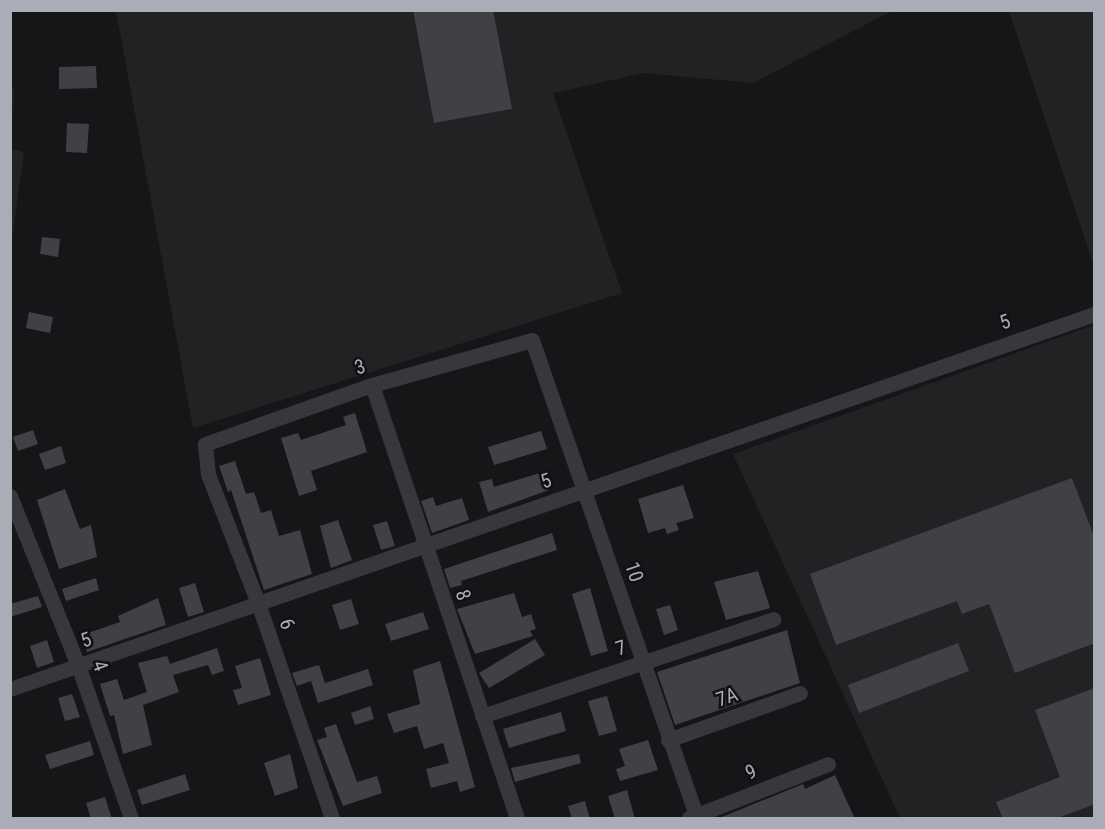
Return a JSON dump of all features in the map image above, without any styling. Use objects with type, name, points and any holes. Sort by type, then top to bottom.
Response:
[{"type":"street","name":"5","points":[[10,689],[1095,314]]},
{"type":"street","name":"10","points":[[532,340],[694,818]]},
{"type":"street","name":"3","points":[[205,444],[372,385],[532,340]]},
{"type":"street","name":"8","points":[[372,385],[517,819]]},
{"type":"street","name":"6","points":[[205,444],[208,474],[258,603],[332,819]]},
{"type":"street","name":"4","points":[[10,496],[14,518],[78,665],[131,819]]},
{"type":"street","name":"7","points":[[482,716],[773,619]]},
{"type":"street","name":"7A","points":[[668,740],[800,693]]},
{"type":"street","name":"9","points":[[694,818],[828,764]]},
{"type":"shaded area","points":[[116,11],[892,11],[753,83],[643,73],[553,93],[622,293],[193,428]]},
{"type":"shaded area","points":[[1009,11],[1094,11],[1094,266]]},
{"type":"shaded area","points":[[10,88],[14,88],[11,149],[24,152],[12,239]]},
{"type":"shaded area","points":[[1094,325],[1094,818],[900,818],[733,454]]},
{"type":"building","points":[[413,10],[493,10],[512,109],[434,123]]},
{"type":"building","points":[[96,66],[97,88],[59,89],[59,67]]},
{"type":"building","points":[[67,123],[89,124],[87,153],[66,152]]},
{"type":"building","points":[[42,237],[60,239],[58,257],[40,254]]},
{"type":"building","points":[[29,312],[53,317],[50,333],[26,328]]},
{"type":"building","points":[[355,413],[367,452],[311,471],[317,490],[299,496],[281,438],[298,433],[301,440],[346,425],[343,417]]},
{"type":"building","points":[[33,430],[38,444],[18,451],[13,437]]},
{"type":"building","points":[[541,431],[547,449],[494,465],[488,447]]},
{"type":"building","points":[[61,446],[66,463],[45,470],[39,454]]},
{"type":"building","points":[[235,461],[246,494],[254,492],[261,513],[271,510],[279,536],[300,530],[312,574],[264,590],[231,490],[228,492],[219,466]]},
{"type":"building","points":[[543,472],[549,490],[488,512],[479,482],[492,479],[494,487]]},
{"type":"building","points":[[1072,478],[1095,539],[1095,643],[1015,673],[989,604],[962,614],[957,601],[836,645],[810,574]]},
{"type":"building","points":[[683,485],[694,518],[676,523],[679,530],[667,534],[665,528],[648,533],[638,499]]},
{"type":"building","points":[[65,489],[80,529],[91,525],[97,557],[59,569],[37,500]]},
{"type":"building","points":[[433,497],[436,506],[462,498],[469,520],[432,533],[421,501]]},
{"type":"building","points":[[338,520],[352,560],[331,568],[320,526]]},
{"type":"building","points":[[387,521],[395,546],[381,550],[373,525]]},
{"type":"building","points":[[552,533],[557,550],[461,581],[462,585],[450,588],[444,569]]},
{"type":"building","points":[[758,571],[770,608],[726,620],[714,582]]},
{"type":"building","points":[[96,578],[99,590],[66,601],[62,589]]},
{"type":"building","points":[[195,583],[204,612],[188,617],[179,588]]},
{"type":"building","points":[[590,588],[608,651],[591,656],[572,594]]},
{"type":"building","points":[[514,593],[522,617],[531,614],[536,629],[530,631],[533,636],[475,654],[457,609]]},
{"type":"building","points":[[38,596],[42,607],[10,617],[10,604]]},
{"type":"building","points":[[158,598],[166,625],[87,652],[82,635],[120,622],[118,616]]},
{"type":"building","points":[[351,599],[359,624],[340,630],[332,605]]},
{"type":"building","points":[[670,605],[678,630],[664,635],[656,609]]},
{"type":"building","points":[[423,612],[429,629],[391,641],[385,624]]},
{"type":"building","points":[[787,630],[800,683],[675,725],[657,672]]},
{"type":"building","points":[[535,639],[545,655],[489,688],[479,673]]},
{"type":"building","points":[[47,640],[54,662],[37,668],[30,646]]},
{"type":"building","points":[[958,643],[969,671],[859,713],[848,685]]},
{"type":"building","points":[[217,648],[224,671],[212,675],[208,665],[173,675],[179,692],[143,705],[152,745],[123,754],[114,715],[110,716],[100,684],[117,679],[124,700],[147,692],[138,663],[167,656],[170,664]]},
{"type":"building","points":[[260,658],[271,695],[238,705],[233,690],[242,688],[235,666]]},
{"type":"building","points":[[440,661],[475,787],[460,792],[457,781],[431,788],[426,769],[449,763],[443,743],[424,749],[417,726],[394,733],[387,714],[420,704],[413,670]]},
{"type":"building","points":[[319,665],[325,683],[368,669],[373,685],[318,703],[311,681],[297,686],[292,673]]},
{"type":"building","points":[[1095,688],[1095,804],[1055,819],[1003,819],[996,802],[1060,777],[1035,710]]},
{"type":"building","points":[[72,694],[80,717],[65,721],[58,698]]},
{"type":"building","points":[[607,696],[617,731],[599,736],[588,701]]},
{"type":"building","points":[[370,706],[374,719],[355,725],[351,713]]},
{"type":"building","points":[[561,712],[566,731],[509,748],[503,729]]},
{"type":"building","points":[[336,724],[357,782],[377,776],[382,793],[343,806],[317,740],[327,737],[324,728]]},
{"type":"building","points":[[648,740],[658,770],[620,781],[616,769],[625,766],[619,749]]},
{"type":"building","points":[[90,741],[94,755],[50,769],[45,755]]},
{"type":"building","points":[[290,754],[298,788],[275,796],[264,763]]},
{"type":"building","points":[[579,754],[581,763],[515,782],[511,768]]},
{"type":"building","points":[[185,774],[190,790],[142,805],[137,790]]},
{"type":"building","points":[[835,775],[855,819],[717,819],[803,784],[805,789]]},
{"type":"building","points":[[627,790],[635,819],[615,819],[608,796]]},
{"type":"building","points":[[105,797],[112,819],[91,819],[86,803]]},
{"type":"building","points":[[585,801],[590,819],[572,819],[568,806]]}]
